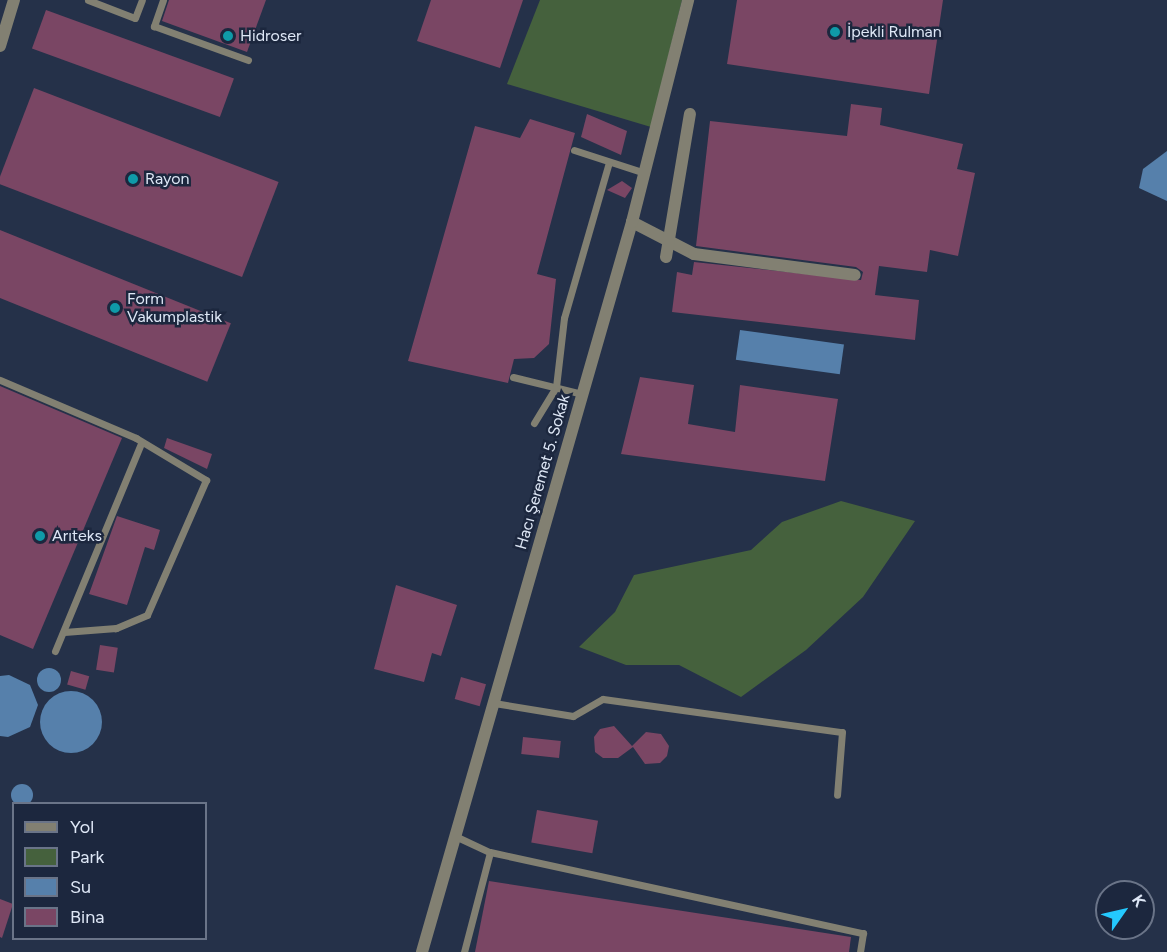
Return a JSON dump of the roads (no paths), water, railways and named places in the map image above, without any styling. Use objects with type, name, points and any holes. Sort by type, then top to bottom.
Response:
[{"type":"street","points":[[0,46],[14,0]]},
{"type":"street","name":"Hacı Şeremet 5. Sokak","points":[[422,952],[632,222],[688,0]]},
{"type":"street","points":[[666,257],[690,114]]},
{"type":"street","points":[[632,222],[669,239],[694,254],[855,275]]},
{"type":"lane","points":[[88,0],[135,18],[142,0]]},
{"type":"lane","points":[[163,0],[153,26],[248,60]]},
{"type":"lane","points":[[574,150],[645,173]]},
{"type":"lane","points":[[534,423],[556,387],[564,318],[609,162]]},
{"type":"lane","points":[[513,377],[583,394]]},
{"type":"lane","points":[[0,380],[141,443],[206,480],[147,615],[116,628],[64,632]]},
{"type":"lane","points":[[55,651],[141,443]]},
{"type":"lane","points":[[494,703],[573,716],[603,699],[842,732],[837,795]]},
{"type":"lane","points":[[455,836],[490,852],[863,933],[860,952]]},
{"type":"lane","points":[[464,952],[490,852]]},
{"type":"water","points":[[1167,151],[1167,201],[1139,188],[1143,169]]},
{"type":"water","points":[[740,330],[844,345],[840,374],[736,360]]},
{"type":"water","points":[[49,668],[57,672],[61,680],[57,688],[49,692],[41,688],[37,680],[41,672]]},
{"type":"water","points":[[9,675],[30,685],[38,705],[30,727],[8,737],[0,736],[0,676]]},
{"type":"water","points":[[71,691],[83,693],[93,700],[100,710],[102,722],[100,734],[93,744],[83,751],[71,753],[59,751],[49,744],[42,734],[40,722],[42,710],[49,700],[59,693]]},
{"type":"water","points":[[18,785],[26,785],[32,791],[30,802],[14,802],[12,799],[12,791]]},
{"type":"place","name":"İpekli Rulman","points":[[835,32]]},
{"type":"place","name":"Hidroser","points":[[228,36]]},
{"type":"place","name":"Rayon","points":[[133,179]]},
{"type":"place","name":"Form Vakumplastik","points":[[115,308]]},
{"type":"place","name":"Arıteks","points":[[40,536]]}]
